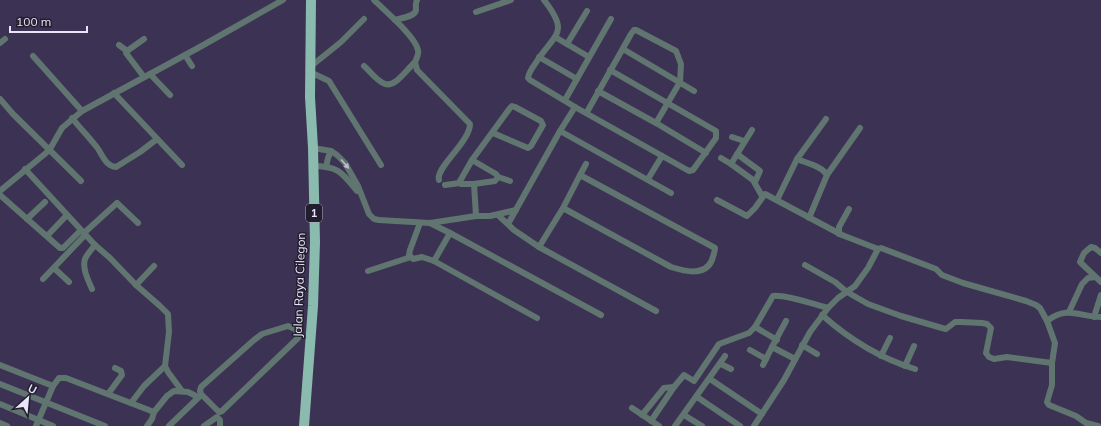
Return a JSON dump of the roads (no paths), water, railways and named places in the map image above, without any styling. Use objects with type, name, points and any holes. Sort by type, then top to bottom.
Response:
[{"type":"highway","name":"Jalan Raya Cilegon","points":[[304,426],[311,330],[315,242],[312,166],[313,148],[310,97],[311,0]]},
{"type":"street","points":[[1,188],[50,149],[62,128],[82,111],[283,0]]},
{"type":"street","points":[[364,66],[384,84],[389,86],[415,62],[418,56],[416,44],[395,20],[374,0]]},
{"type":"street","points":[[395,20],[414,14],[416,12],[415,3],[417,0]]},
{"type":"street","points":[[476,12],[510,0]]},
{"type":"street","points":[[544,0],[554,12],[559,29],[555,37],[539,57],[528,78],[575,107],[587,112],[662,156],[691,171],[694,170],[716,138],[716,131],[610,70]]},
{"type":"street","points":[[567,44],[587,11]]},
{"type":"street","points":[[364,19],[310,70],[329,81],[381,165]]},
{"type":"street","points":[[565,100],[611,19]]},
{"type":"street","points":[[587,112],[633,31],[636,30],[673,49],[677,53],[681,64],[680,82],[656,123]]},
{"type":"street","points":[[555,37],[589,57]]},
{"type":"street","points":[[127,51],[144,39]]},
{"type":"street","points":[[119,45],[127,51],[127,55],[144,77]]},
{"type":"street","points":[[623,49],[694,90]]},
{"type":"street","points":[[185,55],[192,66]]},
{"type":"street","points":[[32,56],[82,111]]},
{"type":"street","points":[[539,57],[577,79]]},
{"type":"street","points":[[415,62],[417,70],[470,124],[470,130],[466,137],[440,172],[438,177],[439,180]]},
{"type":"street","points":[[150,74],[170,95]]},
{"type":"street","points":[[598,91],[706,153]]},
{"type":"street","points":[[114,93],[182,165]]},
{"type":"street","points":[[0,99],[13,114],[81,181]]},
{"type":"street","points":[[460,183],[460,179],[472,160],[512,106],[541,121],[543,125],[531,146],[528,148],[493,133]]},
{"type":"street","points":[[508,224],[575,107]]},
{"type":"street","points":[[72,118],[96,145],[100,155],[114,167],[140,152],[157,139]]},
{"type":"street","points":[[777,200],[797,159],[826,119]]},
{"type":"street","points":[[808,218],[827,175],[860,128]]},
{"type":"street","points":[[731,164],[752,130]]},
{"type":"street","points":[[560,131],[671,193]]},
{"type":"street","points":[[732,137],[744,141]]},
{"type":"street","points":[[313,148],[331,151],[348,167],[358,186],[369,214],[374,219],[384,221],[430,223],[476,216],[498,215],[516,210]]},
{"type":"street","points":[[326,167],[331,151]]},
{"type":"street","points":[[737,154],[760,170],[754,182]]},
{"type":"street","points":[[648,179],[662,156]]},
{"type":"street","points":[[721,158],[754,182],[762,196]]},
{"type":"street","points":[[797,159],[826,172],[827,175]]},
{"type":"street","points":[[472,160],[496,174],[498,177],[510,181]]},
{"type":"street","points":[[540,247],[563,208],[586,164]]},
{"type":"street","points":[[312,166],[334,168],[342,173],[362,197]]},
{"type":"street","points":[[25,169],[94,245],[110,258],[136,285],[168,314],[169,332],[165,366],[182,391]]},
{"type":"street","points":[[563,208],[671,267],[688,271],[698,271],[705,270],[710,264],[715,248],[580,175]]},
{"type":"street","points":[[445,186],[460,183],[474,184],[495,181],[498,177]]},
{"type":"street","points":[[474,184],[476,216]]},
{"type":"street","points":[[717,200],[747,216],[765,194],[808,218],[859,243],[878,249],[881,248],[936,269],[940,274],[963,283],[986,288],[1036,305],[1040,308],[1047,321],[1055,343],[1052,363],[1053,378],[1047,402],[1049,405],[1098,426]]},
{"type":"street","points":[[0,195],[58,246],[63,248],[83,233],[117,203],[138,223]]},
{"type":"street","points":[[27,219],[45,202]]},
{"type":"street","points":[[839,234],[839,227],[850,209]]},
{"type":"street","points":[[498,215],[519,234],[540,247],[656,311]]},
{"type":"street","points":[[47,236],[66,216]]},
{"type":"street","points":[[411,257],[409,255],[410,250],[420,223]]},
{"type":"street","points":[[430,223],[601,315]]},
{"type":"street","points":[[43,279],[83,233]]},
{"type":"street","points":[[434,261],[450,233]]},
{"type":"street","points":[[92,288],[86,276],[85,259],[94,245]]},
{"type":"street","points":[[1101,253],[1095,248],[1091,247],[1084,253],[1080,262],[1101,282]]},
{"type":"street","points":[[754,426],[784,380],[810,332],[828,308],[838,298],[855,286],[868,268],[878,249]]},
{"type":"street","points":[[368,272],[411,257],[413,259],[422,256],[434,261],[537,318]]},
{"type":"street","points":[[805,265],[835,282],[847,292],[878,308],[946,329],[955,322],[987,324],[991,328],[986,353],[989,357],[994,359],[1007,357],[1052,363]]},
{"type":"street","points":[[136,285],[154,266]]},
{"type":"street","points":[[54,268],[69,282]]},
{"type":"street","points":[[1069,312],[1082,284],[1088,278],[1095,277]]},
{"type":"street","points":[[1094,317],[1101,295]]},
{"type":"street","points":[[694,381],[719,344],[750,333],[772,298],[776,296],[828,308]]},
{"type":"street","points":[[1047,321],[1057,315],[1069,312],[1101,317]]},
{"type":"street","points":[[822,315],[848,337],[864,347],[880,356],[915,369]]},
{"type":"street","points":[[750,350],[765,362],[786,321]]},
{"type":"street","points":[[169,426],[200,396],[200,389],[206,382],[245,347],[262,334],[288,326],[295,328],[298,332],[298,338],[293,344],[215,418],[204,426]]},
{"type":"street","points":[[755,327],[777,340]]},
{"type":"street","points":[[298,332],[311,330]]},
{"type":"street","points":[[880,356],[890,338]]},
{"type":"street","points":[[802,345],[817,354]]},
{"type":"street","points":[[772,346],[796,359]]},
{"type":"street","points":[[905,366],[914,346]]},
{"type":"street","points":[[675,426],[721,364],[725,356]]},
{"type":"street","points":[[721,364],[731,369]]},
{"type":"street","points":[[0,365],[53,386]]},
{"type":"street","points":[[130,403],[144,386],[165,366]]},
{"type":"street","points":[[108,394],[122,375],[122,371],[115,368]]},
{"type":"street","points":[[651,421],[684,375],[703,387]]},
{"type":"street","points":[[37,423],[53,386],[59,378],[66,378],[154,412]]},
{"type":"street","points":[[710,379],[762,414]]},
{"type":"street","points":[[0,384],[104,426]]},
{"type":"street","points":[[642,416],[663,389],[674,387]]},
{"type":"street","points":[[146,426],[152,420],[154,412],[167,396],[174,391],[188,392],[200,396],[220,412]]},
{"type":"street","points":[[697,397],[740,426]]},
{"type":"street","points":[[0,404],[37,423],[53,426]]},
{"type":"street","points":[[632,408],[659,426]]},
{"type":"street","points":[[684,415],[702,426]]},
{"type":"street","points":[[215,418],[220,418],[220,426]]},
{"type":"street","points":[[0,423],[7,426]]}]
